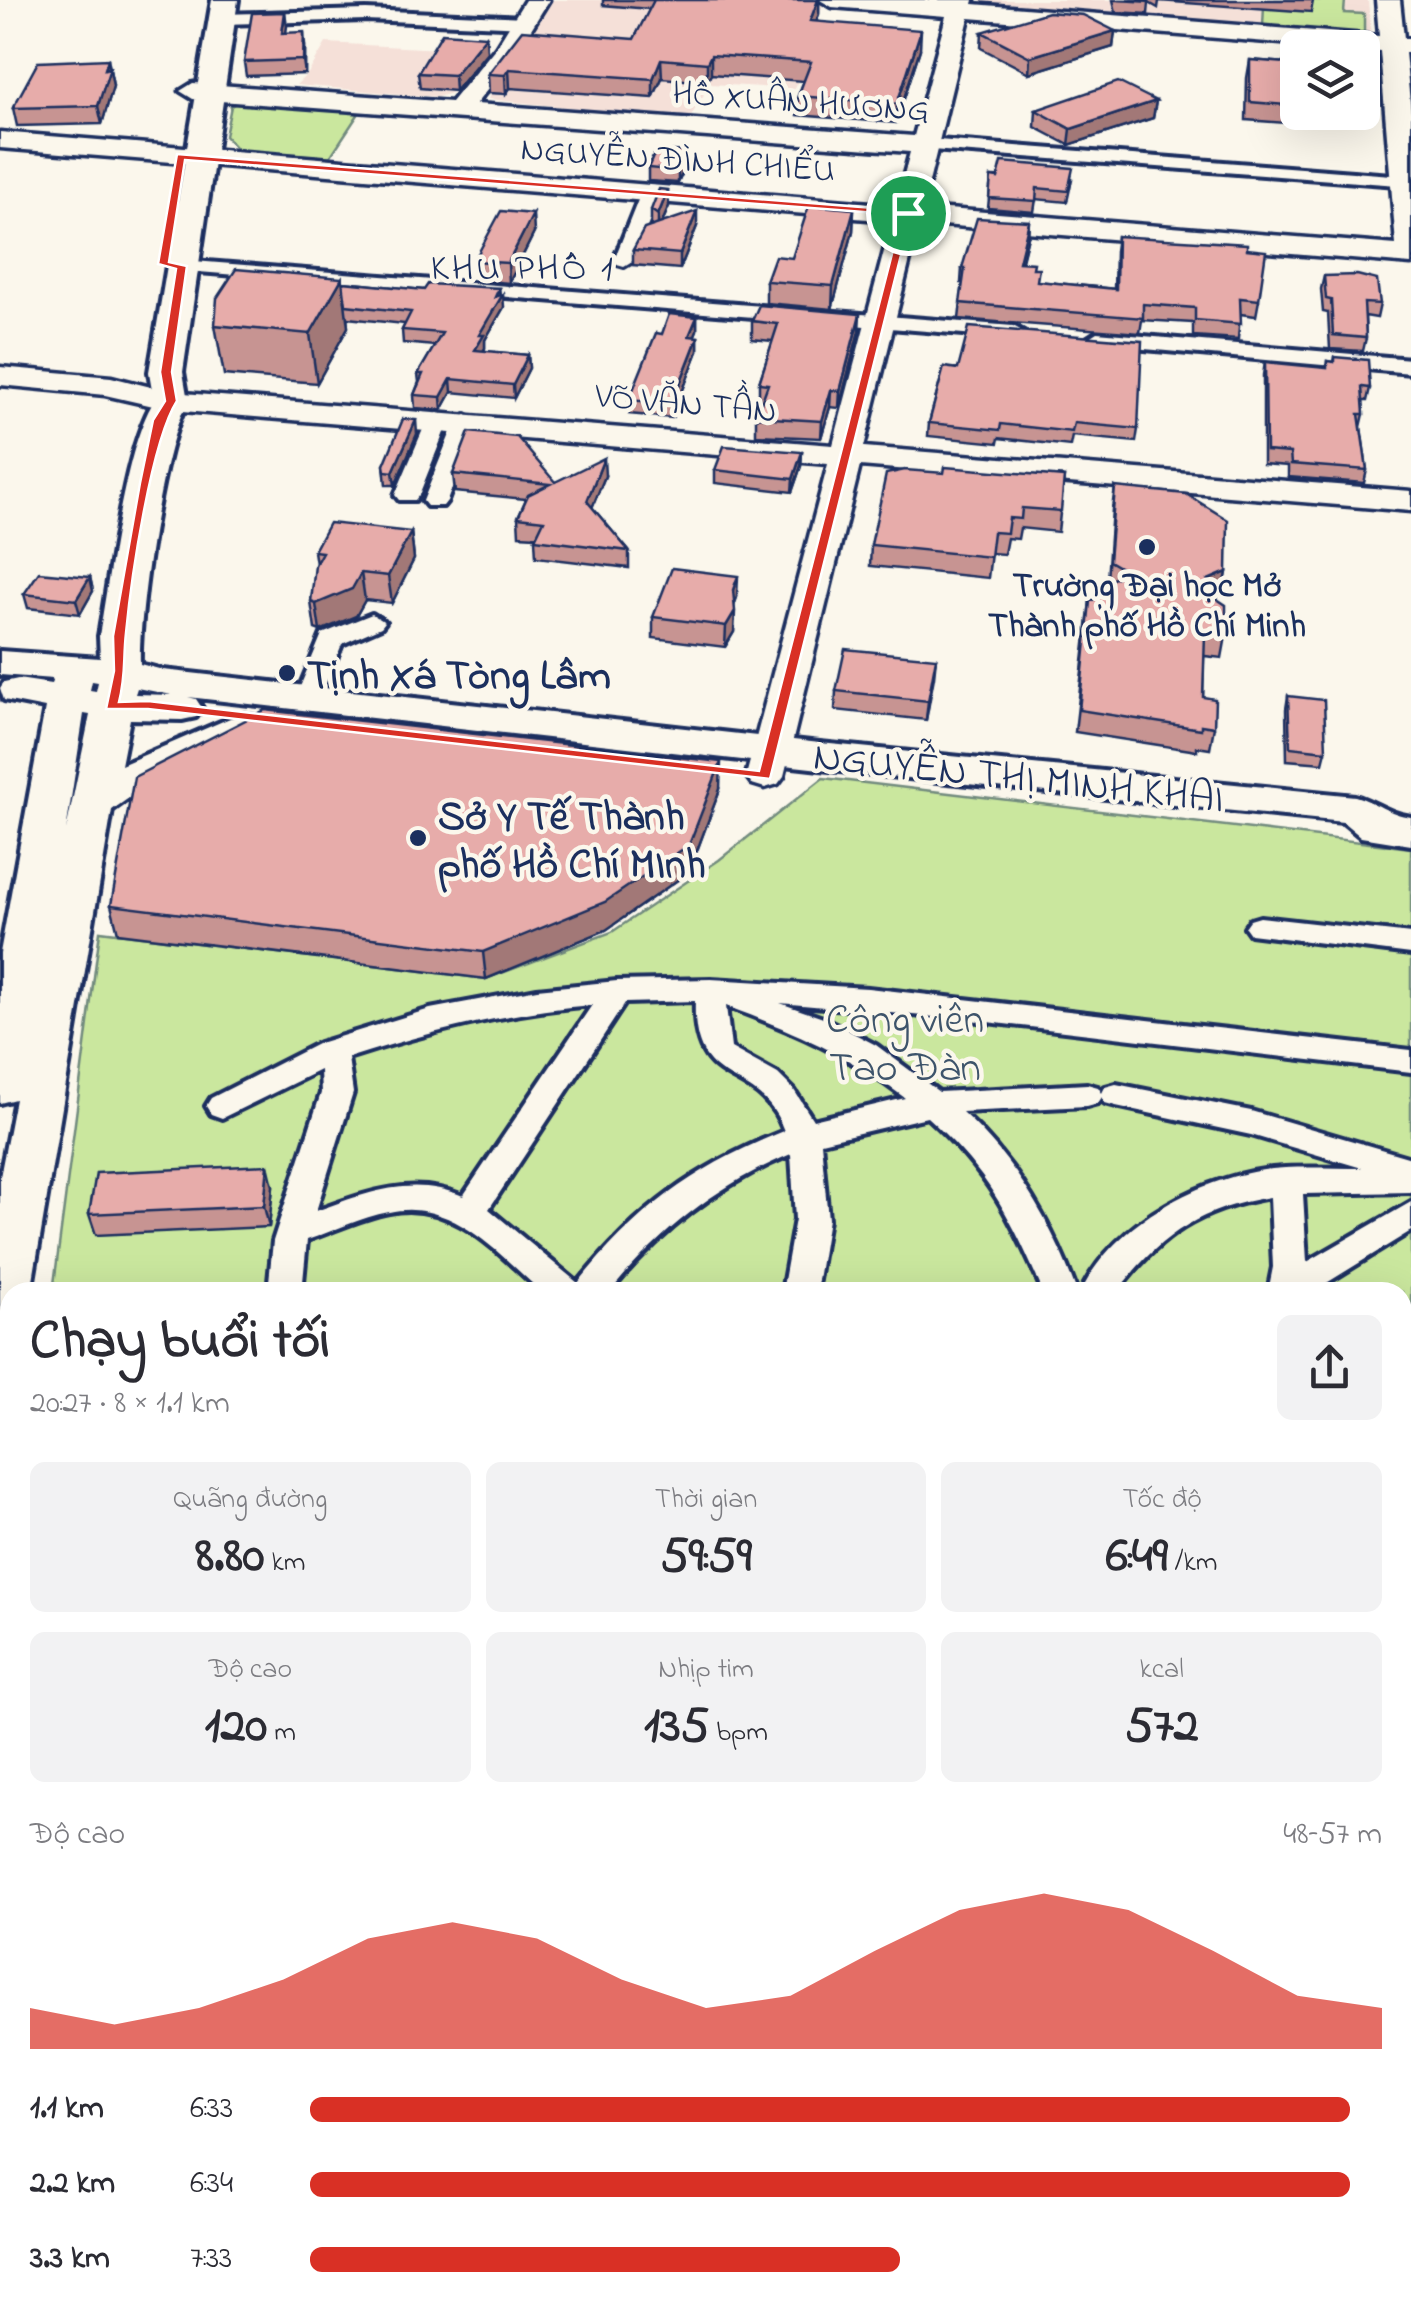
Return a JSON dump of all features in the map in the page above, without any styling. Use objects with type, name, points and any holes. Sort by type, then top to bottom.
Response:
[{"type":"main road","points":[[0,1086],[13,929],[67,702],[90,636],[138,420],[133,396],[172,265],[219,6]]},
{"type":"main road","points":[[6,1282],[116,689],[119,636],[146,483],[159,420],[171,401],[166,372],[172,265]]},
{"type":"main road","name":"NGUYỄN THỊ MINH KHAI","points":[[0,663],[67,702]]},
{"type":"main road","name":"NGUYỄN THỊ MINH KHAI","points":[[0,688],[67,702],[161,682],[308,698],[768,763],[816,778],[1360,838],[1393,829]]},
{"type":"main road","name":"NGUYỄN THỊ MINH KHAI","points":[[116,689],[148,705],[768,763]]},
{"type":"main road","points":[[0,698],[67,702]]},
{"type":"main road","points":[[92,804],[132,776],[166,759],[268,718]]},
{"type":"street","points":[[832,0],[960,5],[1401,45]]},
{"type":"street","points":[[1388,0],[1401,45],[1404,182],[1411,255]]},
{"type":"street","points":[[768,763],[960,5]]},
{"type":"street","points":[[219,6],[366,15],[531,11]]},
{"type":"street","points":[[459,109],[531,11]]},
{"type":"street","name":"HỒ XUÂN HƯƠNG","points":[[201,92],[1404,182]]},
{"type":"street","name":"NGUYỄN ĐÌNH CHIỂU","points":[[0,140],[1411,255]]},
{"type":"street","points":[[624,260],[650,195]]},
{"type":"street","points":[[172,265],[1034,334]]},
{"type":"street","points":[[1072,337],[1411,366]]},
{"type":"street","name":"VÕ VĂN TẦN","points":[[0,376],[111,386],[133,396],[171,401],[1411,501]]},
{"type":"street","name":"VÕ VĂN TẦN","points":[[0,391],[106,402],[133,396]]},
{"type":"street","points":[[407,495],[452,421]]},
{"type":"street","points":[[434,501],[452,421]]},
{"type":"street","points":[[308,698],[331,640],[372,622]]},
{"type":"street","points":[[1260,926],[1411,944]]},
{"type":"street","points":[[710,989],[781,1013],[865,1053],[899,1075],[956,1125],[1003,1176],[1029,1218],[1056,1282]]},
{"type":"street","points":[[710,989],[707,1027],[713,1048],[730,1065],[757,1076],[782,1095],[801,1136],[808,1164],[812,1222],[801,1282]]},
{"type":"street","points":[[222,1106],[330,1051],[403,1026],[484,1008],[616,991],[710,989],[865,997],[1411,1061]]},
{"type":"street","points":[[470,1212],[616,991]]},
{"type":"street","points":[[285,1282],[292,1232],[337,1093],[330,1051]]},
{"type":"street","points":[[598,1282],[622,1252],[671,1207],[731,1168],[801,1136],[928,1103],[1004,1095],[1102,1095],[1251,1123],[1411,1170]]},
{"type":"street","points":[[1286,1180],[1287,1282]]},
{"type":"street","points":[[1106,1282],[1125,1257],[1168,1220],[1216,1195],[1286,1180],[1411,1180]]},
{"type":"street","points":[[292,1232],[363,1206],[402,1197],[443,1201],[470,1212],[553,1282]]},
{"type":"street","points":[[1302,1282],[1411,1215]]},
{"type":"shaded area","points":[[543,0],[824,2],[795,89],[710,84],[689,120],[488,99]]},
{"type":"shaded area","points":[[981,0],[1368,0],[1370,30],[1283,30],[980,6]]},
{"type":"shaded area","points":[[326,43],[479,51],[458,91],[437,97],[296,85],[309,72]]},
{"type":"green space","points":[[1275,0],[1345,0],[1344,13],[1364,14],[1364,30],[1263,26],[1264,7]]},
{"type":"green space","points":[[238,102],[361,110],[330,157],[238,150],[225,136],[231,106]]},
{"type":"green space","name":"Công viên Tao Đàn","points":[[823,778],[1411,848],[1411,1282],[54,1282],[100,931],[486,979],[612,932],[719,860]]},
{"type":"building","points":[[654,0],[818,0],[810,21],[921,30],[897,104],[798,96],[811,62],[711,55],[707,63],[661,59],[653,79],[509,69],[505,75],[488,74],[522,30],[634,39]]},
{"type":"building","points":[[285,12],[282,33],[304,32],[303,60],[244,62],[252,13]]},
{"type":"building","points":[[1048,12],[1083,15],[1115,31],[1030,57],[982,32]]},
{"type":"building","points":[[442,33],[486,36],[454,75],[418,73]]},
{"type":"building","points":[[108,59],[105,69],[110,68],[98,106],[13,108],[38,62]]},
{"type":"building","points":[[1250,60],[1280,62],[1280,104],[1250,102]]},
{"type":"building","points":[[1118,82],[1156,101],[1071,129],[1036,110]]},
{"type":"building","points":[[656,150],[686,152],[678,171],[648,168]]},
{"type":"building","points":[[1002,162],[1073,168],[1068,191],[1037,188],[1036,201],[989,198],[991,177],[998,178]]},
{"type":"building","points":[[659,189],[668,190],[658,215],[651,210]]},
{"type":"building","points":[[809,205],[854,209],[833,286],[766,281],[775,256],[792,258]]},
{"type":"building","points":[[501,211],[533,214],[508,263],[474,261]]},
{"type":"building","points":[[697,211],[680,254],[633,250],[644,229]]},
{"type":"building","points":[[977,218],[1029,221],[1019,262],[1034,263],[1033,268],[1039,268],[1037,281],[1116,289],[1117,236],[1247,244],[1247,249],[1266,251],[1259,300],[1240,298],[1241,324],[1195,320],[1195,308],[1143,304],[1143,318],[960,303],[962,268]]},
{"type":"building","points":[[236,269],[342,278],[310,334],[215,325],[217,298]]},
{"type":"building","points":[[1357,275],[1377,280],[1380,304],[1364,303],[1366,338],[1333,335],[1331,300],[1326,299],[1324,276]]},
{"type":"building","points":[[343,282],[424,290],[428,284],[499,288],[495,297],[503,294],[479,335],[484,335],[475,350],[528,355],[513,385],[451,379],[441,397],[414,395],[423,374],[418,374],[442,333],[402,330],[411,312],[346,305]]},
{"type":"building","points":[[759,305],[860,314],[840,391],[831,390],[822,421],[756,417],[768,384],[759,383],[778,324],[752,321]]},
{"type":"building","points":[[669,314],[697,317],[689,336],[698,337],[672,404],[629,400],[656,333],[662,334]]},
{"type":"building","points":[[969,327],[1142,341],[1138,429],[1074,423],[1072,432],[1001,424],[1000,430],[929,423],[944,367],[958,369]]},
{"type":"building","points":[[1334,357],[1368,360],[1370,388],[1362,387],[1364,414],[1359,414],[1367,470],[1291,464],[1290,453],[1266,451],[1265,362],[1327,368],[1327,361],[1334,362]]},
{"type":"building","points":[[403,419],[416,420],[393,472],[385,471],[384,465]]},
{"type":"building","points":[[469,432],[517,437],[555,482],[604,458],[587,501],[629,551],[535,539],[544,520],[518,517],[528,495],[550,484],[453,474]]},
{"type":"building","points":[[724,446],[802,452],[793,479],[715,470]]},
{"type":"building","points":[[945,467],[1064,477],[1061,511],[1022,508],[1021,519],[1009,518],[1007,533],[993,532],[990,557],[871,545],[886,474],[905,470],[944,473]]},
{"type":"building","points":[[1115,487],[1186,494],[1228,520],[1227,572],[1208,580],[1214,584],[1202,589],[1226,605],[1226,636],[1205,634],[1203,697],[1215,699],[1214,727],[1201,725],[1201,729],[1079,710],[1090,601],[1107,594],[1108,581],[1128,572],[1109,561]]},
{"type":"building","points":[[329,523],[411,532],[388,576],[361,573],[352,589],[316,604],[311,602],[315,565],[322,552],[314,551]]},
{"type":"building","points":[[672,568],[738,576],[733,590],[735,611],[726,626],[653,617]]},
{"type":"building","points":[[39,572],[90,577],[76,600],[24,594]]},
{"type":"building","points":[[845,649],[936,658],[928,701],[836,691]]},
{"type":"building","points":[[1288,696],[1324,700],[1326,751],[1290,747]]},
{"type":"building","name":"Sở Y Tế Thành phố Hồ Chí MInh","points":[[265,710],[721,762],[689,845],[605,902],[483,952],[111,905],[134,777]]},
{"type":"building","points":[[268,1165],[264,1206],[89,1214],[96,1173]]},
{"type":"place","name":"Trường Đại học Mở Thành phố Hồ Chí Minh","points":[[1147,547]]},
{"type":"place","name":"Tịnh Xá Tòng Lâm","points":[[287,673]]},
{"type":"place","name":"Sở Y Tế Thành phố Hồ Chí MInh","points":[[418,838]]},
{"type":"district","name":"KHU PHỐ 1","points":[[523,266]]},
{"type":"route","points":[[181,156],[908,213],[765,776],[148,705],[111,706],[120,671],[119,636],[146,483],[159,420],[171,401],[166,372],[182,266],[164,264],[181,156]]}]
